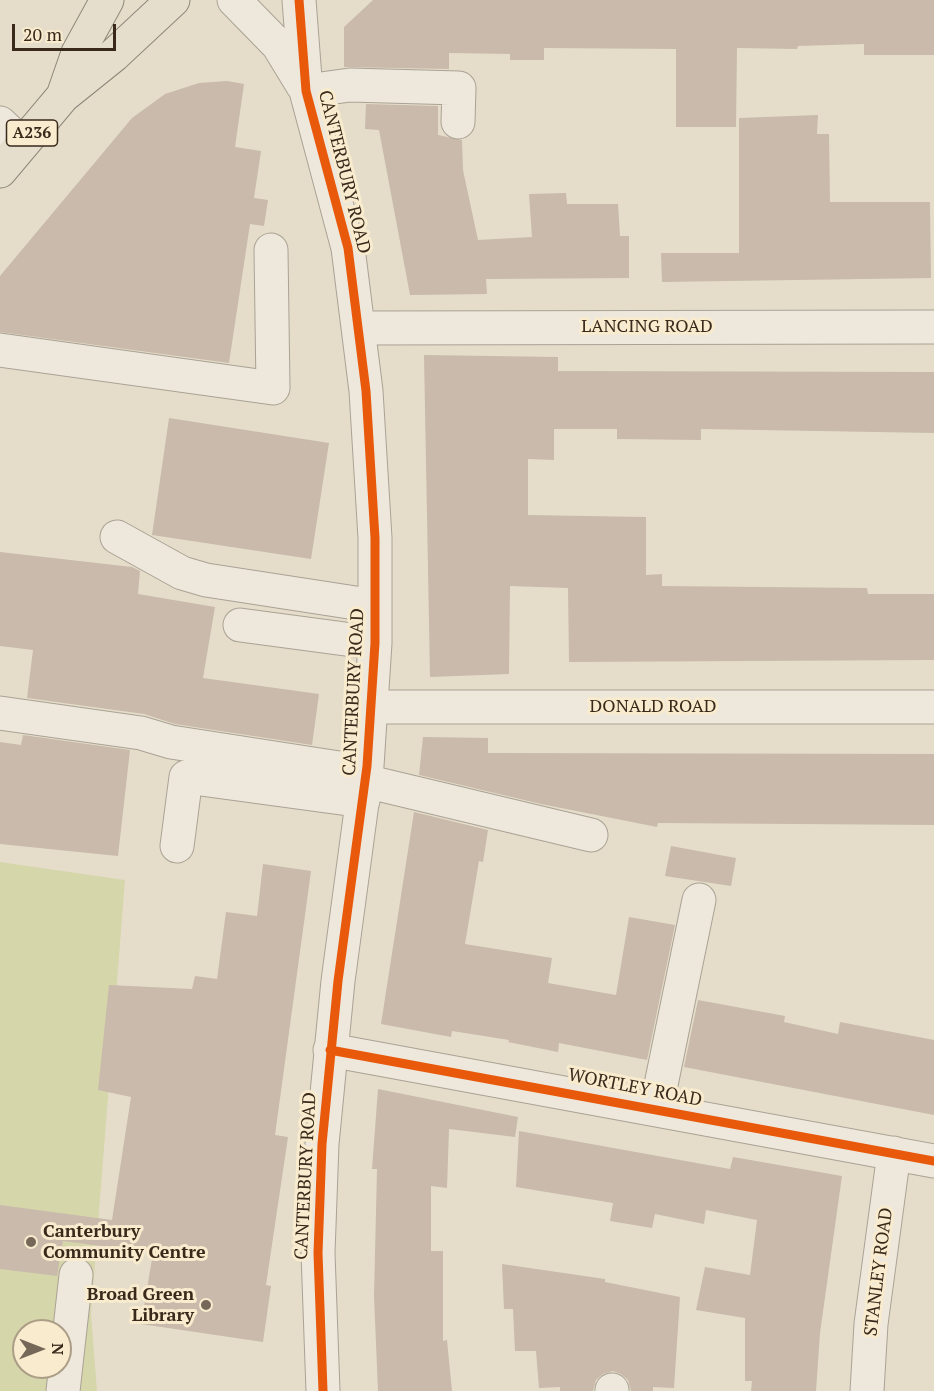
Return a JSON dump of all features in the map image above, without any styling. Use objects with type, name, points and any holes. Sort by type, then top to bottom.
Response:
[{"type":"main road","name":"A236","points":[[63,96],[78,53],[106,0]]},
{"type":"main road","name":"A236","points":[[0,171],[11,133],[114,56],[173,0]]},
{"type":"street","name":"CANTERBURY ROAD","points":[[234,0],[278,45],[306,90]]},
{"type":"street","name":"CANTERBURY ROAD","points":[[299,0],[306,90],[334,188],[348,248],[359,328],[372,462],[375,606],[375,643],[365,783],[330,1050],[322,1144],[318,1252],[323,1391]]},
{"type":"street","points":[[306,90],[350,86],[459,88],[458,122]]},
{"type":"street","points":[[0,350],[273,388],[271,250]]},
{"type":"street","name":"LANCING ROAD","points":[[359,328],[934,327]]},
{"type":"street","points":[[117,537],[182,573],[206,580],[375,606]]},
{"type":"street","points":[[240,625],[375,643]]},
{"type":"street","name":"DONALD ROAD","points":[[371,707],[934,707]]},
{"type":"street","points":[[0,713],[141,733],[171,742],[339,768],[365,783]]},
{"type":"street","points":[[177,846],[186,777],[365,783],[591,835]]},
{"type":"street","points":[[656,1109],[699,900]]},
{"type":"street","name":"WORTLEY ROAD","points":[[330,1050],[934,1161]]},
{"type":"street","name":"STANLEY ROAD","points":[[867,1391],[871,1324],[894,1153]]},
{"type":"street","points":[[63,1391],[76,1275]]},
{"type":"green space","points":[[0,862],[125,880],[91,1314],[97,1391],[0,1391]]},
{"type":"building","points":[[373,0],[934,0],[934,55],[864,55],[864,44],[798,46],[797,49],[737,48],[736,127],[676,127],[676,49],[544,48],[544,60],[510,60],[510,54],[449,53],[449,69],[344,67],[344,27]]},
{"type":"building","points":[[227,81],[244,84],[235,147],[261,151],[254,198],[268,200],[264,226],[250,224],[229,363],[0,332],[0,276],[132,118],[165,94],[199,83]]},
{"type":"building","points":[[366,104],[438,106],[438,135],[462,140],[463,170],[478,240],[532,237],[529,194],[566,193],[567,204],[618,204],[620,236],[629,236],[629,278],[486,279],[487,294],[410,295],[379,130],[365,129]]},
{"type":"building","points":[[818,115],[817,134],[829,134],[830,202],[930,202],[931,278],[662,282],[661,253],[739,253],[739,118]]},
{"type":"building","points":[[424,355],[558,357],[558,371],[934,372],[934,433],[701,429],[701,440],[617,439],[617,429],[554,429],[554,460],[528,459],[528,515],[646,517],[646,575],[662,574],[662,586],[867,588],[868,594],[934,594],[934,660],[569,662],[568,588],[510,586],[509,674],[430,677]]},
{"type":"building","points":[[169,418],[329,443],[311,559],[152,535]]},
{"type":"building","points":[[0,552],[132,567],[140,571],[138,594],[215,607],[203,678],[319,694],[312,745],[175,724],[144,714],[27,698],[33,650],[0,646]]},
{"type":"building","points":[[23,735],[130,750],[118,856],[0,844],[0,742],[21,745]]},
{"type":"building","points":[[423,737],[488,738],[488,753],[934,754],[934,825],[658,823],[657,827],[541,804],[419,775]]},
{"type":"building","points":[[414,812],[488,830],[483,862],[479,861],[465,944],[552,958],[548,983],[616,995],[629,917],[675,925],[647,1060],[559,1043],[558,1052],[508,1042],[509,1040],[452,1031],[451,1037],[381,1024]]},
{"type":"building","points":[[671,846],[736,858],[731,886],[665,876]]},
{"type":"building","points":[[263,864],[311,871],[275,1135],[288,1137],[266,1285],[271,1286],[263,1342],[141,1324],[153,1253],[63,1241],[57,1276],[0,1269],[0,1205],[112,1220],[131,1097],[98,1090],[109,985],[192,989],[195,976],[217,979],[226,912],[257,916]]},
{"type":"building","points":[[698,1000],[785,1016],[784,1022],[838,1034],[840,1022],[934,1040],[934,1115],[684,1067]]},
{"type":"building","points":[[378,1089],[518,1117],[515,1137],[449,1129],[447,1188],[431,1186],[431,1251],[443,1251],[443,1341],[447,1340],[452,1391],[378,1391],[374,1296],[377,1169],[372,1169]]},
{"type":"building","points":[[519,1131],[730,1169],[733,1157],[842,1176],[820,1333],[816,1391],[751,1391],[752,1381],[745,1381],[745,1318],[696,1310],[705,1267],[750,1275],[757,1220],[706,1210],[704,1224],[655,1214],[652,1228],[610,1221],[613,1203],[516,1187]]},
{"type":"building","points":[[502,1264],[605,1279],[605,1282],[680,1297],[674,1388],[653,1387],[653,1391],[631,1391],[628,1380],[613,1371],[603,1374],[596,1380],[593,1391],[560,1391],[560,1387],[539,1388],[536,1351],[515,1351],[513,1309],[504,1309]]},
{"type":"cycle path","points":[[299,0],[306,91],[348,248],[366,391],[375,538],[375,643],[367,766],[338,981],[322,1144],[318,1253],[323,1391]]},
{"type":"cycle path","points":[[330,1050],[934,1161]]},
{"type":"place","name":"Canterbury Community Centre","points":[[31,1242]]},
{"type":"place","name":"Broad Green Library","points":[[206,1305]]}]
